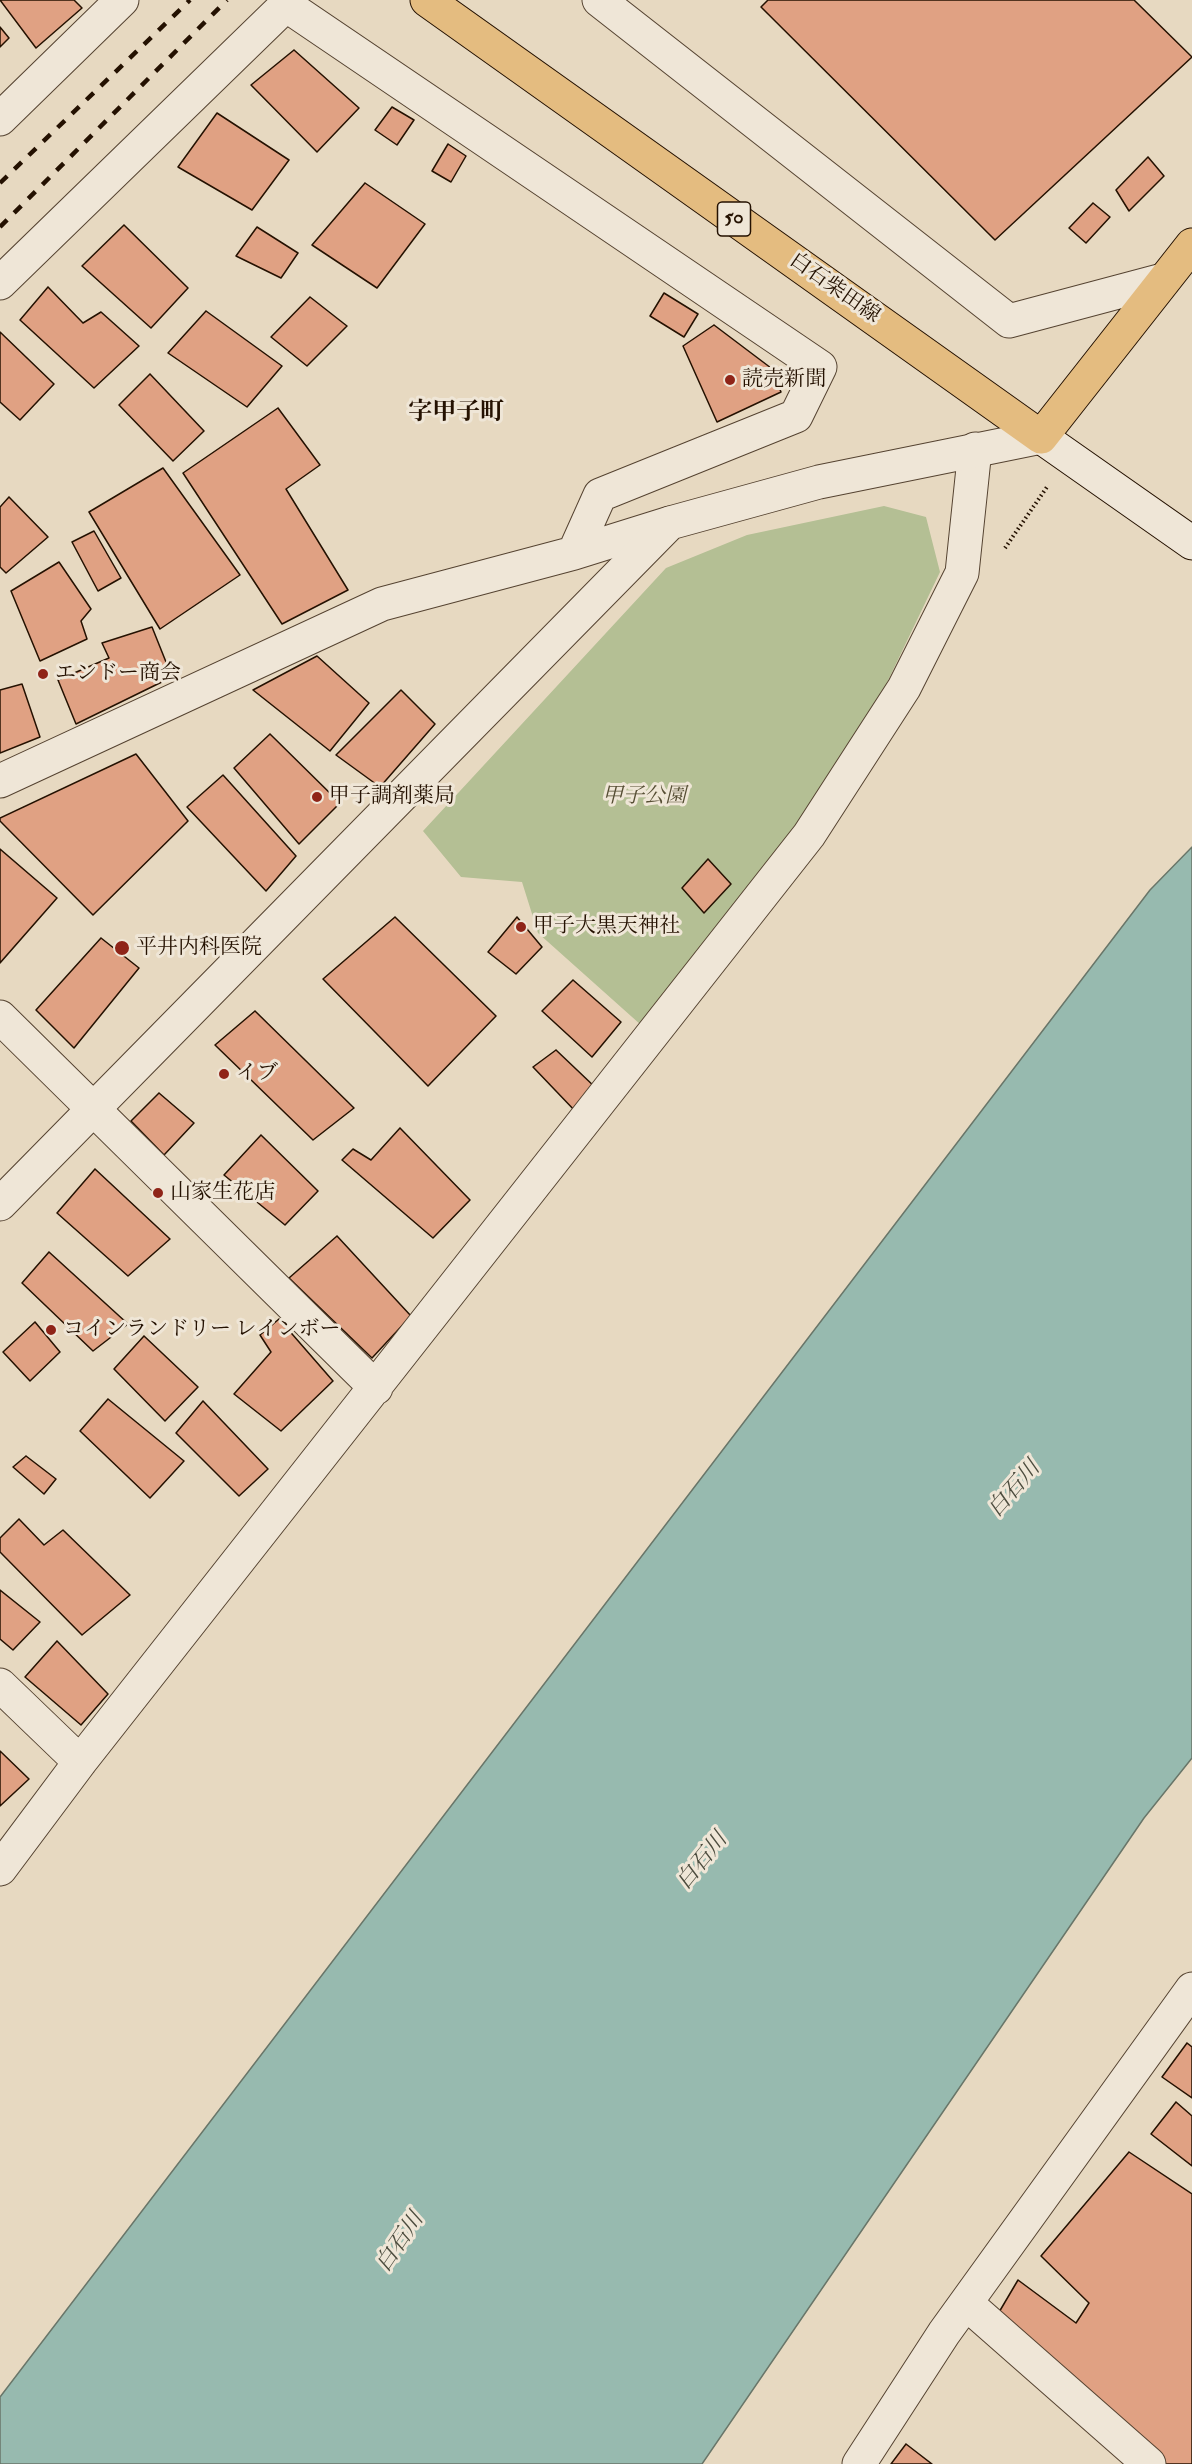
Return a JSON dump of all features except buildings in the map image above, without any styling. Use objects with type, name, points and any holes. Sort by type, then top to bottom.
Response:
[{"type":"main road","name":"白石柴田線","points":[[427,0],[1041,437]]},
{"type":"main road","points":[[1041,437],[1192,245]]},
{"type":"street","points":[[0,119],[122,0]]},
{"type":"street","points":[[598,0],[1009,321],[1163,280]]},
{"type":"street","points":[[0,283],[287,2],[820,367],[796,416],[600,495],[574,553]]},
{"type":"street","points":[[0,781],[382,604],[574,553],[670,523],[819,482],[975,449],[1041,437],[1192,543]]},
{"type":"street","points":[[0,1869],[80,1762],[809,835],[904,688],[962,573],[975,449]]},
{"type":"street","points":[[0,1204],[670,523]]},
{"type":"street","points":[[0,1017],[376,1388]]},
{"type":"street","points":[[0,1685],[80,1762]]},
{"type":"street","points":[[859,2464],[966,2303],[1192,1989]]},
{"type":"street","points":[[966,2303],[1149,2464]]},
{"type":"green space","name":"甲子公園","points":[[884,506],[926,517],[940,572],[882,693],[797,830],[641,1025],[538,933],[522,882],[461,877],[423,831],[666,568],[747,535]]},
{"type":"water","name":"白石川","points":[[1192,847],[1192,1758],[1144,1818],[702,2464],[0,2464],[0,2397],[1150,890]]},
{"type":"railway","points":[[0,183],[190,0]]},
{"type":"railway","points":[[0,227],[227,0]]},
{"type":"place","name":"読売新聞","points":[[730,380]]},
{"type":"place","name":"エンドー商会","points":[[43,674]]},
{"type":"place","name":"甲子調剤薬局","points":[[317,797]]},
{"type":"place","name":"甲子大黒天神社","points":[[521,927]]},
{"type":"place","name":"平井内科医院","points":[[122,948]]},
{"type":"place","name":"イブ","points":[[224,1074]]},
{"type":"place","name":"山家生花店","points":[[158,1193]]},
{"type":"place","name":"コインランドリー レインボー","points":[[51,1330]]},
{"type":"district","name":"字甲子町","points":[[456,414]]}]
